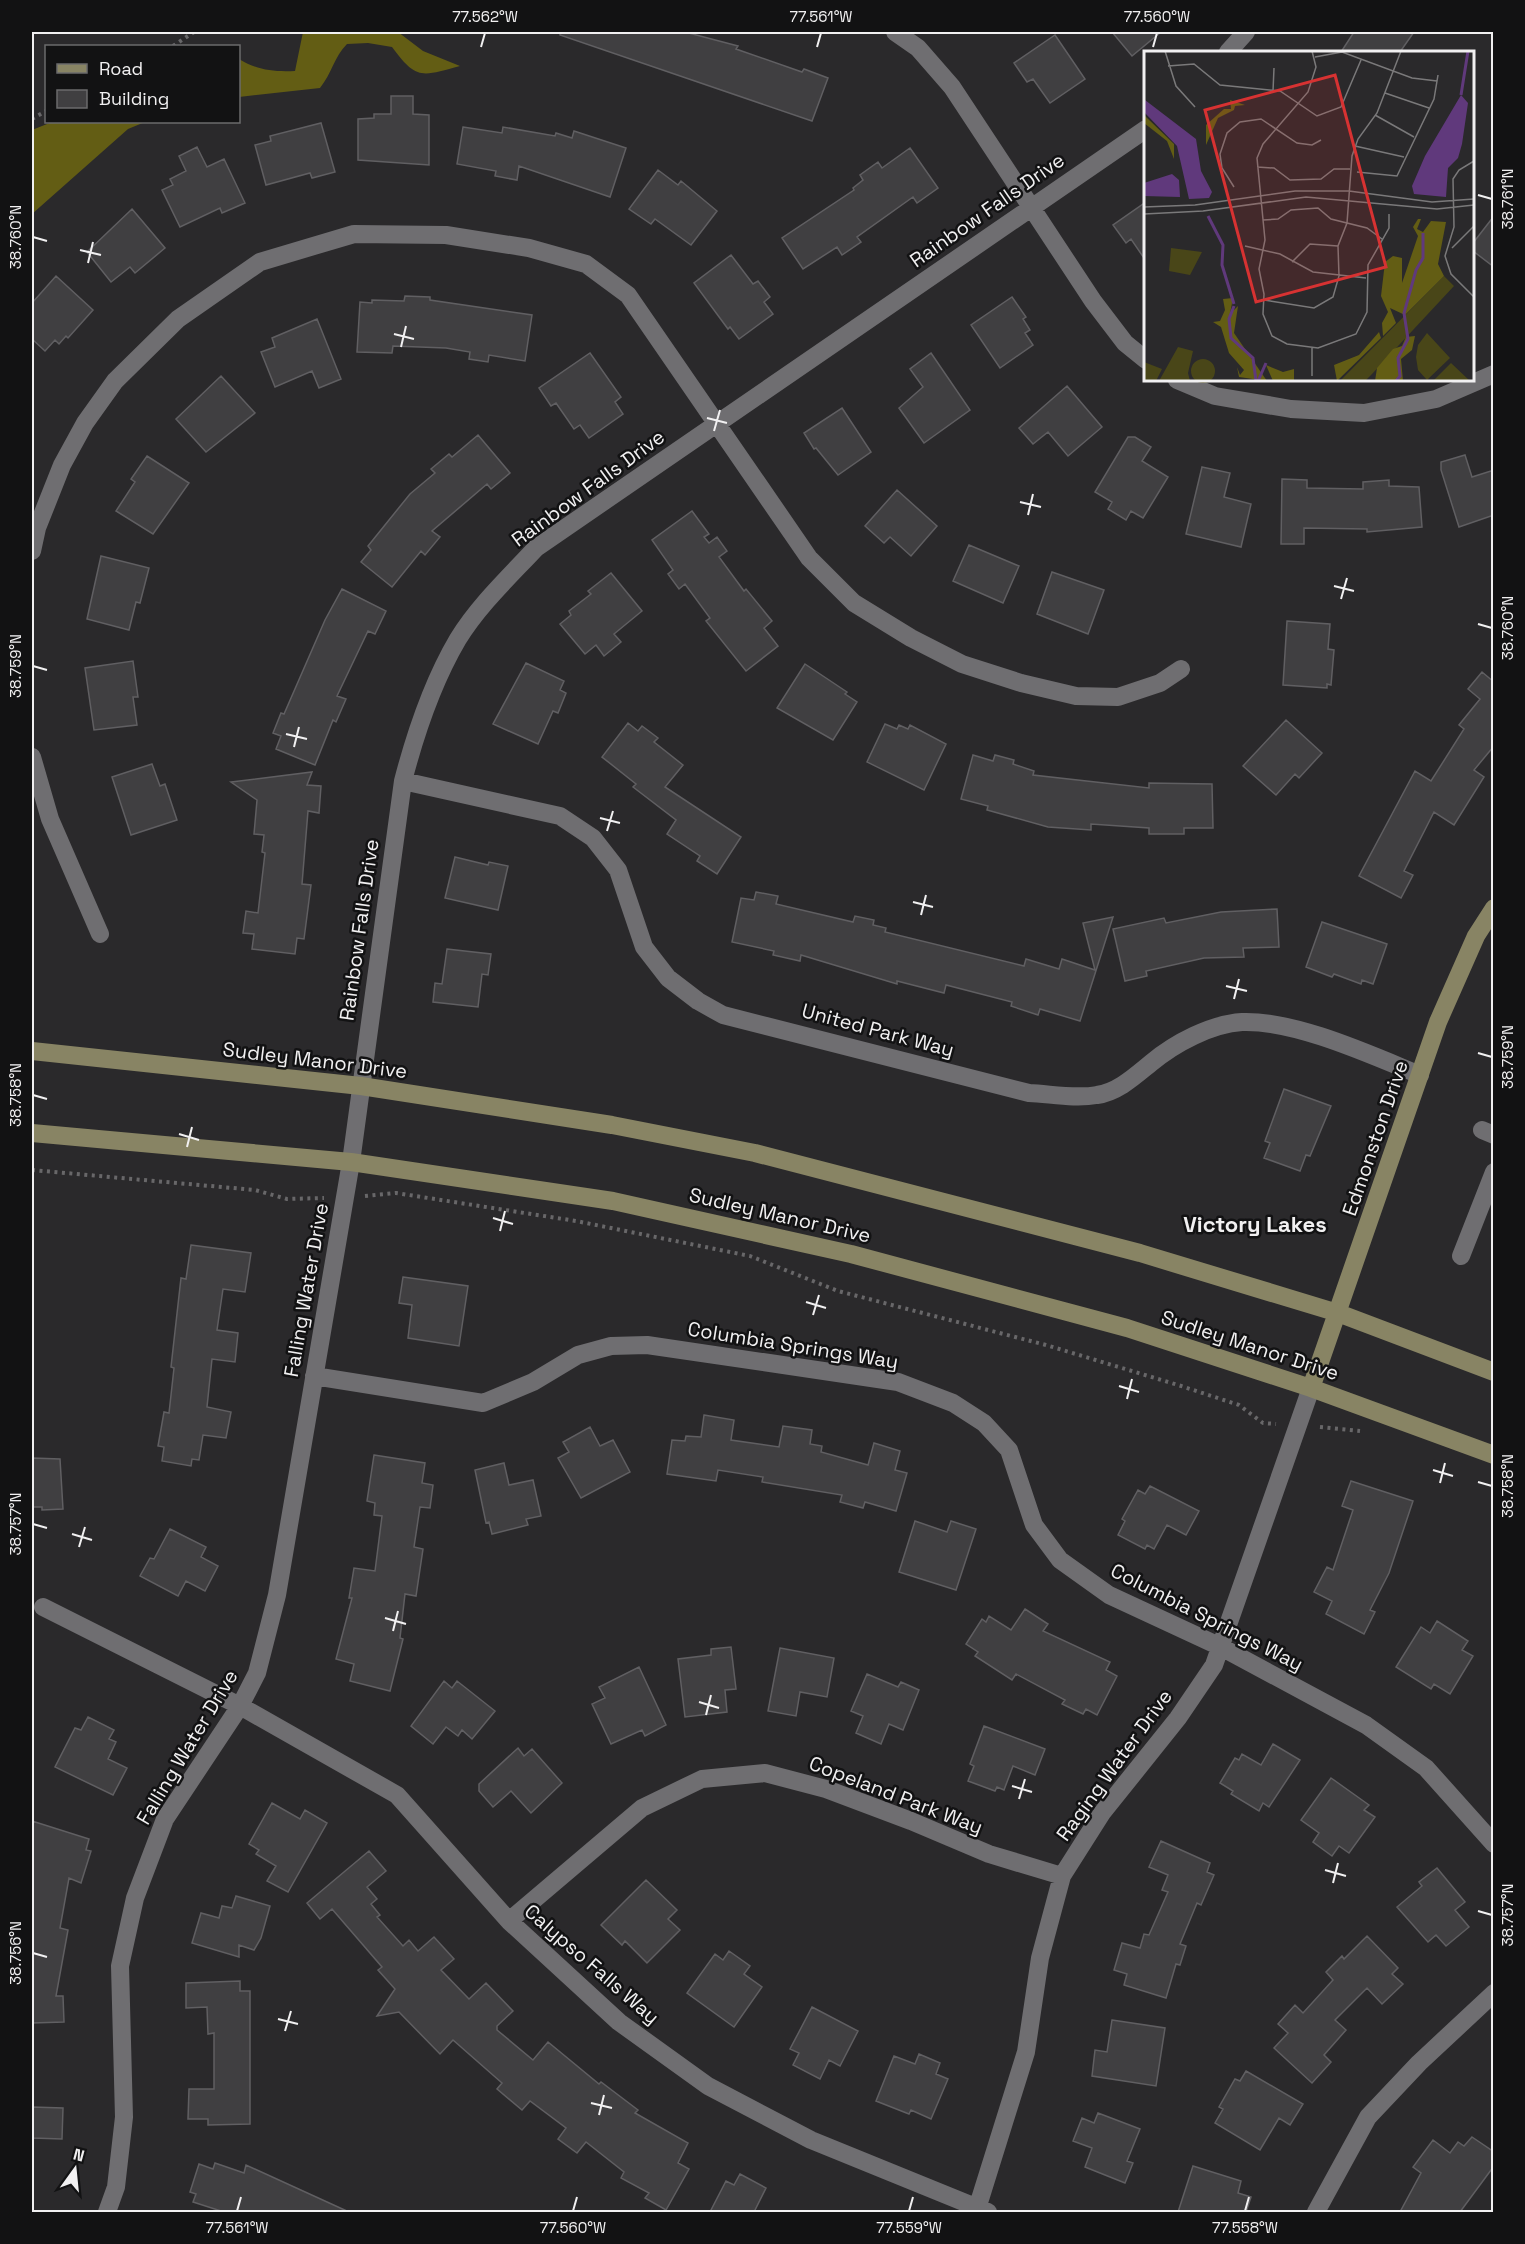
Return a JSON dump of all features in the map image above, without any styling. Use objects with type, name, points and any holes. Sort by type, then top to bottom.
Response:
[{"type":"main road","name":"Edmonston Drive","points":[[1311,1388],[1453,984],[1476,936],[1494,908]]},
{"type":"main road","name":"Sudley Manor Drive","points":[[32,1051],[361,1086],[612,1125],[755,1153],[1140,1253],[1338,1312],[1494,1372]]},
{"type":"main road","name":"Sudley Manor Drive","points":[[32,1133],[351,1162],[613,1201],[851,1254],[1127,1328],[1311,1388],[1494,1455]]},
{"type":"street","points":[[895,32],[918,48],[952,87],[1093,301],[1125,343],[1144,358]]},
{"type":"street","points":[[1229,51],[1246,32]]},
{"type":"street","name":"Rainbow Falls Drive","points":[[351,1162],[403,781],[415,734],[435,685],[459,638],[494,592],[536,548],[718,426],[1144,130]]},
{"type":"street","points":[[32,551],[37,528],[62,465],[86,423],[115,381],[178,320],[260,262],[354,234],[446,235],[529,248],[586,264],[628,295],[809,558],[854,603],[911,638],[962,664],[1021,683],[1076,696],[1118,697],[1160,683],[1181,669]]},
{"type":"street","points":[[1179,381],[1215,396],[1291,409],[1364,413],[1436,399],[1494,374]]},
{"type":"street","points":[[32,757],[50,819],[100,934]]},
{"type":"street","name":"United Park Way","points":[[403,781],[560,816],[593,838],[618,870],[644,947],[669,978],[723,1015],[1029,1092],[1067,1096],[1098,1095],[1131,1080],[1152,1061],[1183,1042],[1211,1029],[1242,1022],[1324,1037],[1420,1075]]},
{"type":"street","name":"Falling Water Drive","points":[[107,2212],[116,2187],[124,2117],[120,1966],[135,1898],[165,1819],[240,1706],[257,1673],[277,1594],[351,1162]]},
{"type":"street","points":[[1461,1256],[1494,1172]]},
{"type":"street","name":"Columbia Springs Way","points":[[314,1376],[483,1403],[533,1382],[578,1355],[611,1346],[647,1346],[898,1382],[952,1403],[984,1423],[1009,1450],[1034,1525],[1060,1560],[1109,1595],[1221,1647],[1366,1725],[1426,1768],[1494,1844]]},
{"type":"street","name":"Raging Water Drive","points":[[981,2211],[1026,2052],[1040,1958],[1062,1876],[1102,1813],[1178,1718],[1214,1665],[1311,1388]]},
{"type":"street","name":"Calypso Falls Way","points":[[43,1607],[240,1706],[397,1795],[509,1921],[619,2022],[708,2086],[811,2140],[981,2211]]},
{"type":"street","name":"Copeland Park Way","points":[[509,1921],[642,1808],[702,1779],[765,1773],[826,1789],[911,1821],[988,1854],[1062,1876]]},
{"type":"street","points":[[1316,2212],[1368,2117],[1419,2063],[1494,1993]]},
{"type":"path","points":[[174,45],[194,32]]},
{"type":"path","points":[[32,1170],[255,1190],[287,1199]]},
{"type":"path","points":[[380,1196],[396,1193],[576,1221],[750,1256],[838,1292],[1046,1345],[1209,1395],[1239,1405],[1263,1423]]},
{"type":"shaded area","points":[[303,32],[398,32],[423,51],[460,66],[437,72],[421,73],[408,66],[392,47],[368,43],[347,44],[320,88],[240,97],[240,60],[266,70],[295,71]]},
{"type":"shaded area","points":[[50,123],[143,123],[128,129],[32,214],[32,130]]},
{"type":"building","points":[[560,32],[685,32],[738,46],[736,49],[802,72],[804,69],[828,78],[812,121],[560,35]]},
{"type":"building","points":[[1112,32],[1161,32],[1132,56]]},
{"type":"building","points":[[1354,32],[1414,32],[1401,51],[1342,51]]},
{"type":"building","points":[[1055,35],[1085,79],[1050,103],[1033,79],[1027,82],[1014,63]]},
{"type":"building","points":[[391,96],[413,96],[413,114],[429,115],[429,165],[358,160],[358,119],[374,118],[374,114],[391,114]]},
{"type":"building","points":[[321,123],[335,172],[312,178],[310,173],[266,185],[255,145],[271,141],[270,136]]},
{"type":"building","points":[[463,127],[502,133],[503,127],[555,136],[556,133],[572,138],[574,131],[626,148],[610,197],[519,166],[517,180],[495,176],[496,171],[457,164]]},
{"type":"building","points":[[197,147],[207,167],[224,159],[245,203],[222,213],[220,208],[180,227],[162,190],[173,185],[170,179],[186,171],[179,156]]},
{"type":"building","points":[[910,148],[938,188],[917,203],[913,197],[857,237],[861,242],[842,255],[837,247],[803,269],[782,238],[854,190],[853,188],[863,180],[860,175],[878,162],[882,168]]},
{"type":"building","points":[[658,170],[678,185],[681,181],[717,211],[691,245],[655,219],[651,224],[629,209]]},
{"type":"building","points":[[1144,203],[1144,258],[1131,239],[1126,243],[1113,225]]},
{"type":"building","points":[[132,209],[165,248],[135,273],[130,267],[111,282],[87,252]]},
{"type":"building","points":[[1494,216],[1494,267],[1474,252],[1474,242]]},
{"type":"building","points":[[731,255],[753,284],[758,281],[770,297],[764,302],[773,314],[739,339],[730,327],[728,329],[694,283]]},
{"type":"building","points":[[56,276],[93,310],[68,338],[66,336],[59,344],[55,340],[45,351],[32,339],[32,303]]},
{"type":"building","points":[[405,296],[430,297],[430,300],[532,315],[525,361],[489,355],[488,362],[469,359],[470,352],[446,348],[393,346],[392,353],[357,352],[360,302],[404,301]]},
{"type":"building","points":[[1012,297],[1026,317],[1023,319],[1030,330],[1025,333],[1033,345],[1000,368],[971,325]]},
{"type":"building","points":[[317,319],[341,379],[319,388],[312,371],[275,387],[261,352],[275,347],[272,338]]},
{"type":"building","points":[[590,353],[621,397],[615,402],[623,414],[589,438],[580,425],[574,429],[556,403],[551,406],[539,388]]},
{"type":"building","points":[[931,353],[970,410],[924,443],[899,408],[923,387],[910,369]]},
{"type":"building","points":[[221,376],[255,413],[206,452],[176,419]]},
{"type":"building","points":[[1067,386],[1102,427],[1068,456],[1048,432],[1033,444],[1019,428]]},
{"type":"building","points":[[842,408],[871,452],[838,475],[816,448],[814,449],[804,433]]},
{"type":"building","points":[[478,435],[510,473],[491,489],[487,484],[432,531],[440,537],[425,555],[421,551],[392,587],[361,562],[371,550],[368,546],[410,494],[435,473],[431,469],[449,454],[452,457]]},
{"type":"building","points":[[1128,437],[1135,437],[1151,447],[1142,461],[1168,477],[1143,518],[1131,511],[1126,520],[1108,509],[1112,502],[1095,492]]},
{"type":"building","points":[[1465,455],[1472,477],[1494,470],[1494,515],[1459,527],[1441,470],[1441,462]]},
{"type":"building","points":[[147,456],[189,483],[153,534],[116,511],[135,482],[131,479]]},
{"type":"building","points":[[1202,467],[1230,473],[1224,497],[1251,504],[1241,547],[1186,534]]},
{"type":"building","points":[[1282,479],[1307,480],[1307,488],[1363,489],[1363,482],[1389,480],[1389,486],[1419,487],[1422,527],[1367,532],[1367,529],[1304,528],[1304,544],[1281,544]]},
{"type":"building","points":[[897,490],[937,526],[911,556],[890,537],[884,543],[865,526]]},
{"type":"building","points":[[692,511],[709,534],[704,537],[709,543],[717,537],[727,551],[719,557],[744,591],[746,589],[772,621],[764,628],[778,646],[746,671],[706,621],[710,618],[685,584],[679,589],[668,574],[673,570],[652,540]]},
{"type":"building","points":[[969,545],[1019,566],[1003,603],[953,581]]},
{"type":"building","points":[[101,556],[149,568],[140,603],[136,602],[129,630],[87,619]]},
{"type":"building","points":[[1052,572],[1104,590],[1088,634],[1037,614]]},
{"type":"building","points":[[611,573],[642,611],[614,634],[621,642],[604,656],[596,645],[585,654],[560,624],[571,615],[569,611],[591,594],[588,591]]},
{"type":"building","points":[[342,589],[386,611],[375,634],[368,631],[337,696],[346,699],[336,722],[333,720],[315,765],[276,749],[281,736],[273,733],[281,713],[284,714],[325,620]]},
{"type":"building","points":[[1287,621],[1330,624],[1328,649],[1334,650],[1331,685],[1327,684],[1327,688],[1283,685]]},
{"type":"building","points":[[133,661],[138,697],[133,697],[137,725],[94,730],[85,668]]},
{"type":"building","points":[[526,663],[564,681],[560,690],[566,693],[558,713],[553,711],[538,744],[493,724]]},
{"type":"building","points":[[805,664],[847,692],[845,694],[857,702],[833,740],[777,708]]},
{"type":"building","points":[[1482,672],[1494,682],[1494,746],[1474,770],[1484,777],[1454,825],[1434,812],[1404,871],[1413,875],[1401,898],[1359,876],[1415,771],[1431,781],[1464,729],[1459,725],[1480,699],[1468,689]]},
{"type":"building","points":[[1286,720],[1322,753],[1299,778],[1295,774],[1276,795],[1243,766]]},
{"type":"building","points":[[628,723],[638,731],[642,726],[658,738],[654,742],[683,765],[665,787],[741,837],[717,874],[697,861],[700,856],[667,834],[676,820],[633,787],[636,784],[602,757]]},
{"type":"building","points":[[885,724],[897,729],[899,725],[908,729],[910,725],[946,744],[924,790],[867,762]]},
{"type":"building","points":[[973,755],[993,761],[995,755],[1014,760],[1013,764],[1034,771],[1033,775],[1149,788],[1149,783],[1212,784],[1213,828],[1184,828],[1184,834],[1149,834],[1149,828],[1091,824],[1091,830],[1048,827],[987,810],[988,806],[961,799]]},
{"type":"building","points":[[152,764],[160,786],[165,784],[177,820],[131,835],[112,777]]},
{"type":"building","points":[[312,772],[307,785],[321,786],[319,813],[308,811],[302,884],[311,885],[304,939],[297,938],[295,954],[252,949],[254,934],[243,933],[246,911],[258,913],[265,853],[262,852],[264,835],[254,834],[257,800],[231,782]]},
{"type":"building","points":[[455,857],[488,865],[489,862],[508,866],[498,910],[445,898]]},
{"type":"building","points":[[756,892],[778,896],[776,904],[853,922],[855,916],[874,920],[873,925],[886,928],[885,932],[1024,966],[1026,959],[1059,969],[1062,959],[1095,970],[1083,923],[1113,917],[1080,1021],[1040,1009],[1038,1015],[1011,1006],[1012,1002],[946,985],[944,993],[897,981],[897,984],[801,955],[800,961],[773,955],[774,951],[732,942],[741,898],[754,900]]},
{"type":"building","points":[[1277,909],[1279,947],[1243,948],[1244,957],[1204,958],[1146,971],[1147,976],[1125,981],[1113,929],[1164,918],[1166,923],[1221,912]]},
{"type":"building","points":[[1322,922],[1387,944],[1373,984],[1362,980],[1361,984],[1334,974],[1332,977],[1306,967]]},
{"type":"building","points":[[447,949],[491,954],[488,975],[482,974],[478,1007],[433,1002],[435,983],[442,984]]},
{"type":"building","points":[[1284,1089],[1331,1106],[1310,1156],[1306,1155],[1300,1171],[1264,1158],[1270,1143],[1265,1141]]},
{"type":"building","points":[[191,1245],[251,1253],[245,1292],[223,1289],[217,1330],[238,1333],[235,1362],[212,1359],[207,1407],[231,1412],[226,1438],[203,1435],[199,1460],[192,1459],[191,1466],[162,1461],[164,1447],[158,1446],[164,1412],[169,1413],[174,1368],[171,1367],[181,1278],[186,1279]]},
{"type":"building","points":[[403,1277],[468,1286],[459,1346],[408,1338],[412,1305],[399,1303]]},
{"type":"building","points":[[704,1415],[734,1420],[731,1440],[779,1447],[783,1426],[812,1430],[810,1444],[822,1446],[821,1452],[868,1465],[874,1443],[900,1451],[895,1470],[907,1473],[896,1511],[865,1502],[863,1508],[840,1502],[842,1495],[762,1482],[763,1477],[718,1470],[716,1481],[667,1474],[672,1440],[685,1441],[686,1436],[701,1437]]},
{"type":"building","points":[[590,1427],[600,1446],[613,1440],[630,1472],[581,1498],[558,1458],[569,1452],[563,1442]]},
{"type":"building","points":[[374,1455],[425,1463],[422,1483],[433,1485],[430,1508],[420,1507],[414,1547],[423,1549],[416,1596],[405,1594],[400,1638],[403,1639],[390,1691],[350,1681],[354,1664],[336,1659],[352,1598],[349,1598],[354,1568],[375,1571],[382,1516],[374,1515],[375,1503],[367,1501]]},
{"type":"building","points":[[32,1458],[60,1459],[63,1509],[42,1510],[42,1507],[32,1507]]},
{"type":"building","points":[[504,1463],[509,1485],[533,1480],[541,1516],[526,1519],[528,1525],[492,1534],[489,1522],[486,1523],[475,1470]]},
{"type":"building","points":[[1351,1481],[1413,1501],[1389,1573],[1370,1610],[1375,1612],[1364,1634],[1326,1614],[1332,1601],[1314,1592],[1327,1567],[1333,1570],[1353,1510],[1342,1506]]},
{"type":"building","points":[[1150,1486],[1199,1511],[1186,1535],[1167,1525],[1154,1549],[1147,1545],[1145,1549],[1118,1535],[1125,1521],[1122,1519],[1138,1490],[1145,1494]]},
{"type":"building","points":[[915,1521],[947,1532],[951,1521],[976,1529],[956,1590],[899,1572]]},
{"type":"building","points":[[170,1529],[206,1547],[201,1557],[218,1566],[205,1591],[186,1581],[178,1596],[140,1576],[150,1558],[154,1559]]},
{"type":"building","points":[[1025,1609],[1048,1624],[1043,1631],[1110,1662],[1106,1670],[1117,1676],[1097,1715],[1086,1709],[1083,1714],[1062,1704],[1065,1700],[1016,1674],[1012,1680],[975,1656],[978,1652],[966,1644],[982,1619],[986,1622],[989,1616],[1011,1630]]},
{"type":"building","points":[[1437,1621],[1468,1641],[1462,1650],[1473,1656],[1450,1694],[1434,1684],[1431,1689],[1396,1667],[1421,1627],[1430,1633]]},
{"type":"building","points":[[731,1647],[736,1689],[725,1690],[727,1712],[685,1717],[678,1659],[711,1655],[711,1649]]},
{"type":"building","points":[[780,1648],[834,1658],[827,1697],[800,1692],[796,1716],[768,1711]]},
{"type":"building","points":[[639,1667],[666,1725],[645,1736],[642,1730],[611,1744],[592,1704],[605,1698],[599,1687]]},
{"type":"building","points":[[867,1674],[898,1687],[901,1682],[919,1690],[903,1730],[889,1724],[881,1744],[856,1733],[863,1716],[851,1711]]},
{"type":"building","points":[[444,1681],[452,1688],[457,1681],[495,1711],[472,1739],[462,1730],[458,1736],[446,1727],[433,1744],[411,1726]]},
{"type":"building","points":[[88,1717],[114,1730],[109,1739],[116,1742],[108,1759],[127,1768],[113,1795],[55,1767],[75,1728],[81,1730]]},
{"type":"building","points":[[984,1726],[1045,1749],[1035,1775],[1013,1766],[1004,1790],[997,1787],[995,1791],[968,1781],[974,1766],[970,1764]]},
{"type":"building","points":[[1273,1744],[1300,1760],[1269,1807],[1263,1803],[1259,1811],[1231,1794],[1233,1791],[1220,1783],[1235,1758],[1239,1760],[1242,1754],[1261,1765]]},
{"type":"building","points":[[518,1748],[524,1756],[532,1749],[562,1783],[531,1813],[511,1791],[493,1807],[479,1791],[479,1784]]},
{"type":"building","points":[[1331,1778],[1369,1805],[1364,1810],[1375,1817],[1349,1853],[1339,1846],[1332,1856],[1313,1842],[1319,1833],[1301,1820]]},
{"type":"building","points":[[272,1803],[300,1819],[305,1810],[327,1823],[288,1892],[267,1881],[276,1866],[256,1854],[259,1850],[249,1844]]},
{"type":"building","points":[[32,1821],[89,1839],[86,1850],[91,1851],[81,1883],[69,1878],[60,1928],[68,1930],[56,1996],[63,1996],[64,2022],[32,2023]]},
{"type":"building","points":[[1161,1841],[1210,1863],[1207,1872],[1214,1875],[1201,1905],[1197,1903],[1180,1944],[1186,1946],[1180,1965],[1176,1964],[1166,1998],[1124,1985],[1127,1974],[1114,1970],[1122,1943],[1140,1948],[1144,1934],[1149,1935],[1168,1892],[1162,1890],[1168,1875],[1149,1867]]},
{"type":"building","points":[[369,1851],[386,1871],[367,1887],[377,1899],[371,1904],[380,1915],[377,1917],[403,1946],[409,1940],[418,1951],[434,1937],[454,1959],[441,1970],[469,1999],[486,1983],[513,2011],[497,2026],[497,2030],[533,2060],[548,2042],[599,2084],[601,2082],[638,2110],[635,2113],[688,2143],[678,2163],[689,2169],[666,2210],[645,2198],[649,2193],[621,2178],[624,2172],[586,2142],[577,2153],[558,2139],[566,2128],[530,2101],[522,2110],[497,2089],[502,2083],[453,2040],[440,2054],[399,2012],[377,2016],[395,1989],[378,1970],[382,1967],[332,1909],[320,1919],[307,1903]]},
{"type":"building","points":[[1437,1868],[1465,1902],[1455,1910],[1469,1927],[1446,1946],[1436,1935],[1428,1942],[1397,1907],[1422,1886],[1419,1882]]},
{"type":"building","points":[[646,1880],[677,1910],[668,1919],[680,1930],[647,1963],[625,1941],[622,1945],[601,1925]]},
{"type":"building","points":[[236,1896],[270,1906],[261,1938],[254,1950],[239,1945],[239,1957],[192,1943],[201,1913],[219,1918],[222,1906],[232,1908]]},
{"type":"building","points":[[1367,1936],[1398,1968],[1392,1974],[1403,1984],[1382,2004],[1367,1988],[1335,2020],[1346,2030],[1324,2055],[1331,2062],[1312,2083],[1274,2048],[1288,2033],[1278,2024],[1295,2005],[1303,2013],[1333,1980],[1326,1972],[1342,1956],[1344,1959]]},
{"type":"building","points":[[729,1951],[750,1966],[744,1974],[762,1987],[734,2027],[687,1993],[715,1954],[723,1960]]},
{"type":"building","points":[[240,1981],[240,1991],[250,1991],[250,2124],[208,2125],[208,2119],[188,2119],[189,2089],[214,2089],[214,2033],[208,2034],[207,2007],[186,2008],[186,1983]]},
{"type":"building","points":[[812,2007],[858,2031],[840,2066],[829,2060],[820,2079],[793,2065],[799,2053],[790,2049]]},
{"type":"building","points":[[1112,2020],[1165,2028],[1156,2086],[1092,2076],[1095,2050],[1107,2052]]},
{"type":"building","points":[[919,2054],[940,2063],[936,2074],[948,2079],[931,2119],[911,2110],[909,2114],[876,2101],[894,2056],[915,2064]]},
{"type":"building","points":[[1246,2071],[1303,2104],[1290,2125],[1279,2118],[1260,2150],[1215,2123],[1223,2109],[1219,2107],[1235,2079],[1240,2081]]},
{"type":"building","points":[[32,2107],[63,2108],[62,2139],[32,2138]]},
{"type":"building","points":[[1098,2113],[1140,2129],[1127,2161],[1133,2163],[1125,2183],[1085,2167],[1092,2148],[1073,2141],[1082,2118],[1094,2123]]},
{"type":"building","points":[[1472,2137],[1494,2152],[1494,2166],[1460,2212],[1400,2212],[1421,2173],[1413,2167],[1433,2140],[1450,2153],[1458,2142],[1464,2146]]},
{"type":"building","points":[[215,2163],[244,2173],[246,2165],[349,2212],[224,2212],[193,2202],[196,2194],[190,2192],[199,2164],[213,2169]]},
{"type":"building","points":[[1193,2166],[1241,2181],[1238,2193],[1251,2197],[1246,2212],[1178,2212]]},
{"type":"building","points":[[740,2174],[766,2188],[754,2212],[710,2212],[726,2181],[734,2185]]},
{"type":"district","name":"Victory Lakes","points":[[1255,1224]]}]
